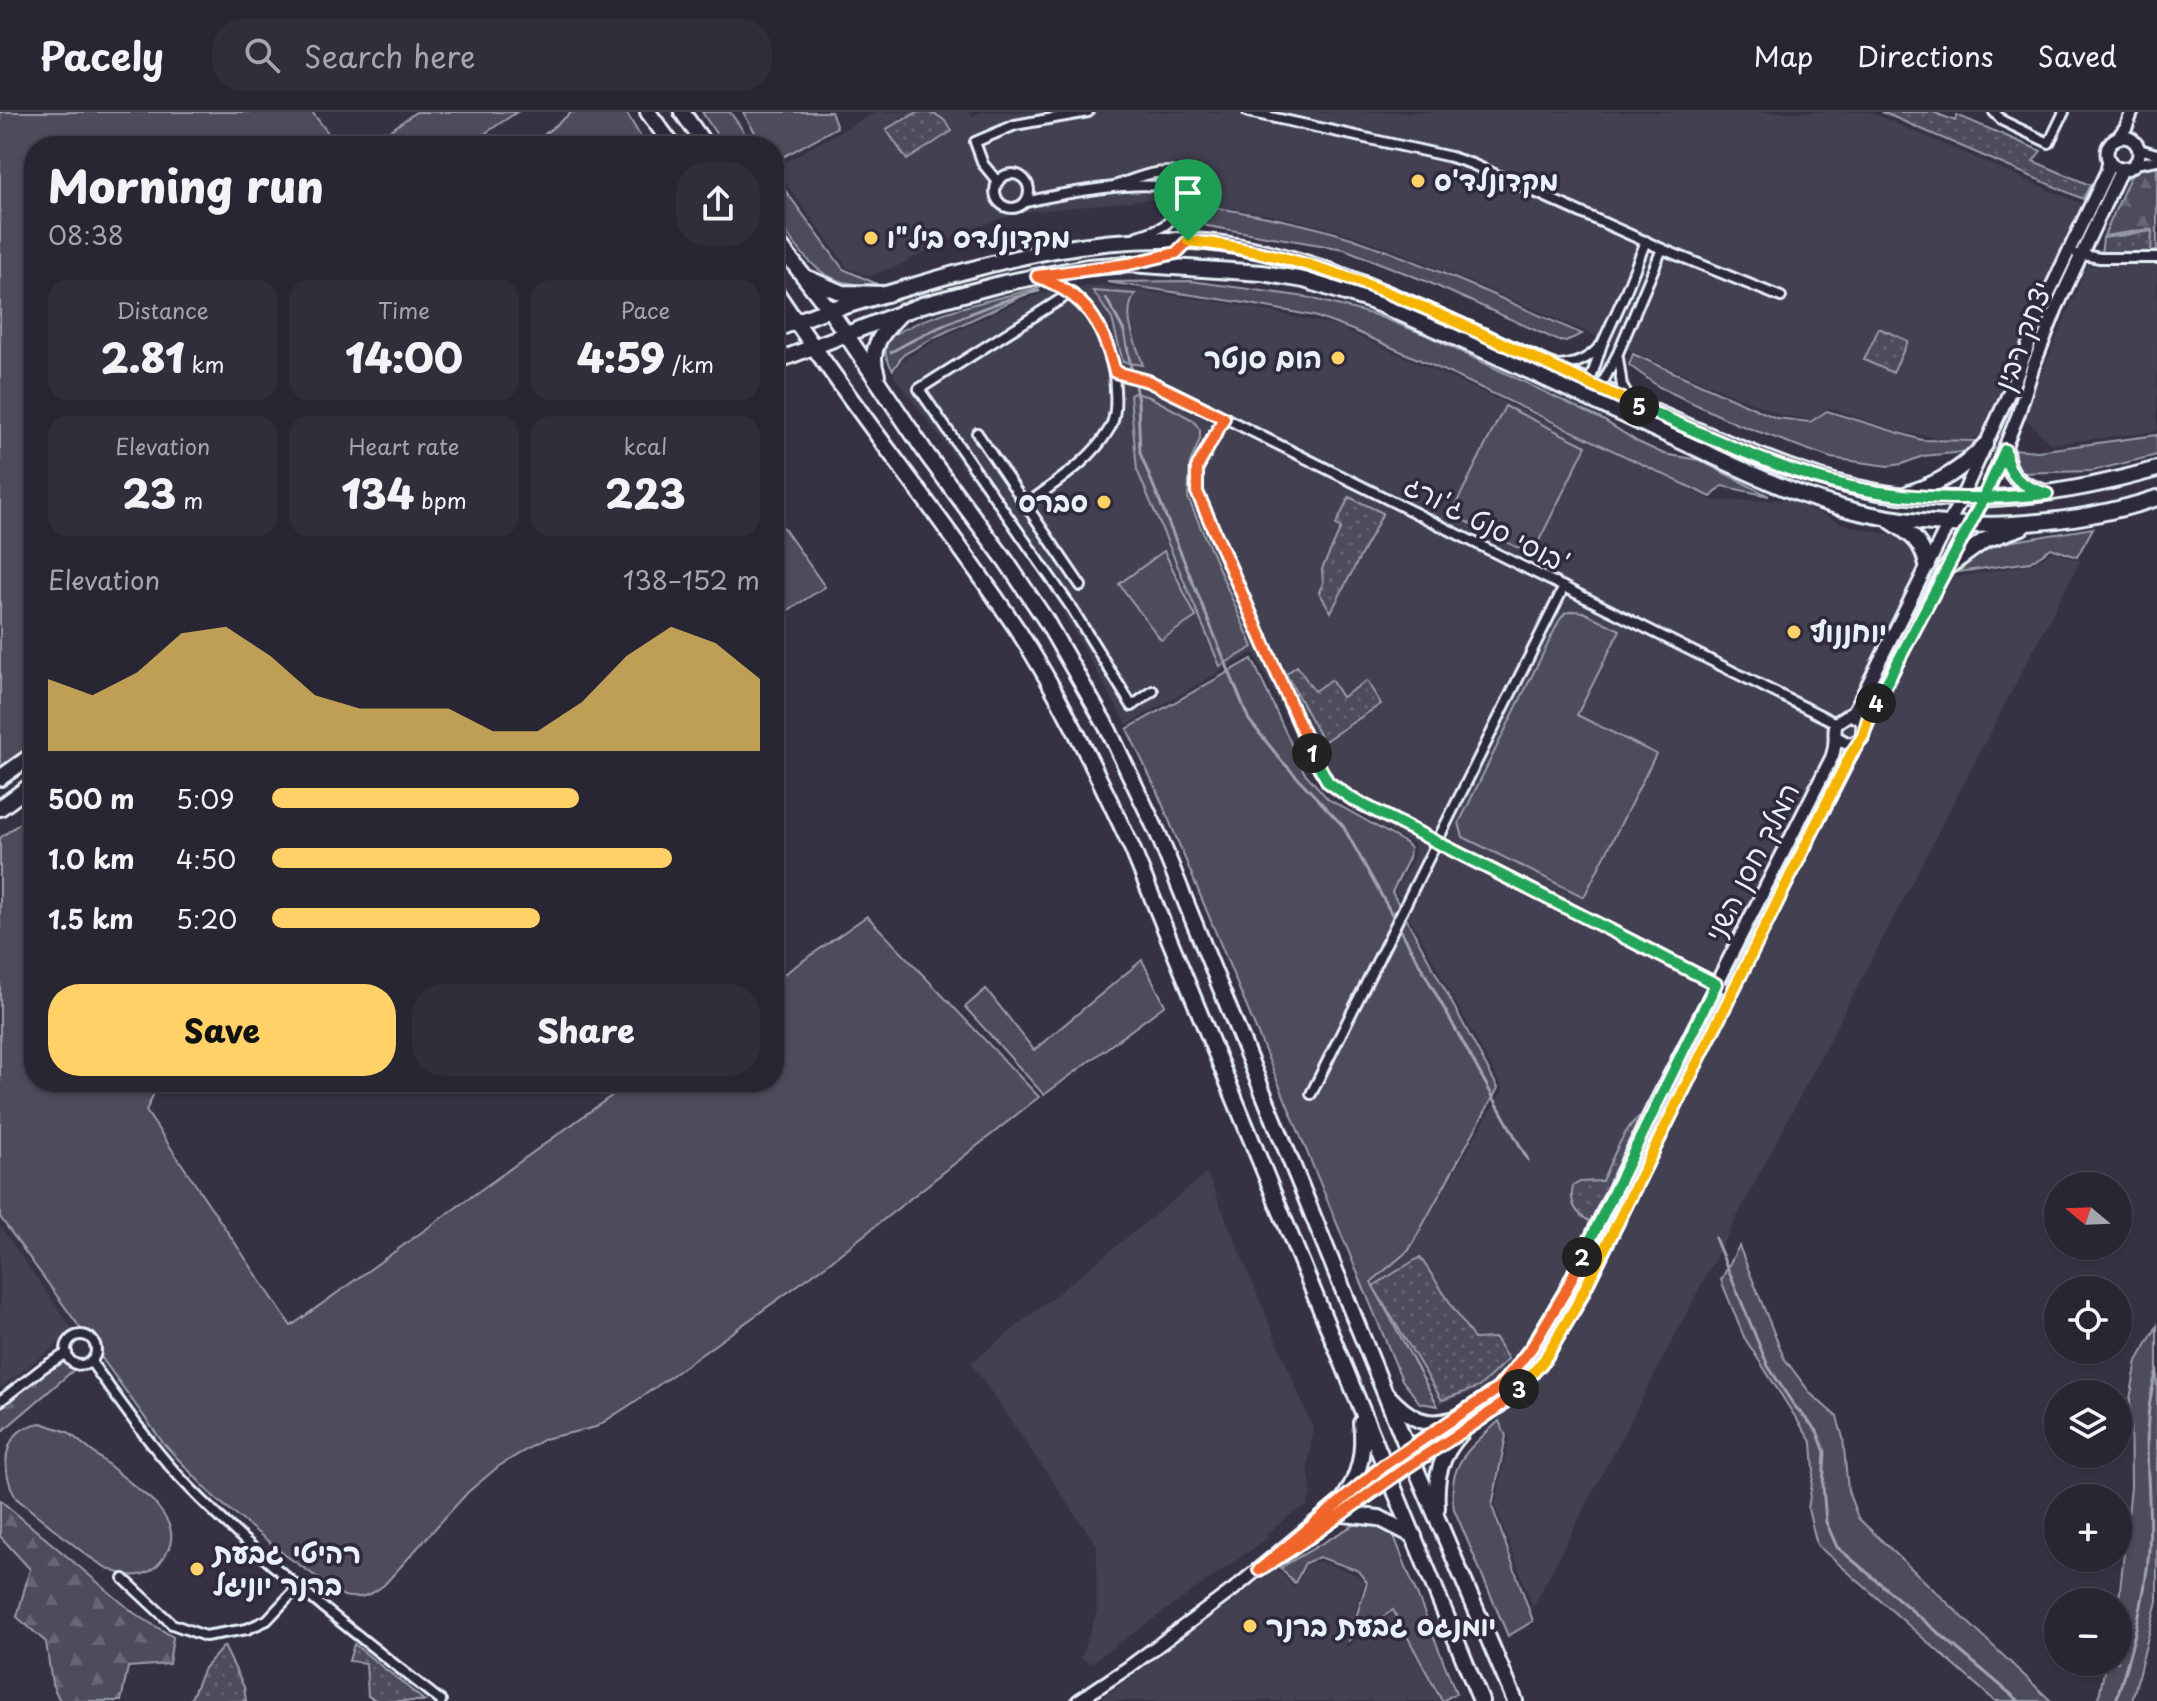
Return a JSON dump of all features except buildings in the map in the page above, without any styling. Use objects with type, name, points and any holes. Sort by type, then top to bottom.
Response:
[{"type":"main road","points":[[648,112],[666,136]]},
{"type":"main road","points":[[682,112],[699,136]]},
{"type":"main road","points":[[784,326],[829,309],[1027,254],[1118,242],[1223,244],[1282,256],[1336,273],[1550,366],[1784,488],[1832,505],[1884,516],[1948,524],[2037,523]]},
{"type":"main road","points":[[784,252],[829,309],[1045,619],[1108,729],[1159,836],[1383,1390],[1515,1701]]},
{"type":"main road","points":[[784,358],[902,312],[968,291],[1037,276],[1129,264],[1262,273],[1346,292],[1593,391],[1639,406],[1733,447],[1849,487],[1902,495],[1984,498],[2047,494],[2101,485],[2157,469]]},
{"type":"main road","points":[[802,276],[842,293],[887,294]]},
{"type":"main road","points":[[784,303],[1020,634],[1082,742],[1132,848],[1481,1701]]},
{"type":"main road","points":[[881,387],[874,366],[875,346],[886,328],[902,312]]},
{"type":"main road","points":[[1902,495],[1942,482],[1962,468],[1985,445]]},
{"type":"main road","points":[[2005,450],[2011,475],[2023,485],[2047,494]]},
{"type":"main road","points":[[1946,568],[1985,540],[2037,523],[2157,498]]},
{"type":"main road","points":[[1884,516],[1916,537],[1927,565]]},
{"type":"main road","points":[[0,778],[24,761]]},
{"type":"main road","points":[[0,808],[24,790]]},
{"type":"main road","points":[[1383,1390],[1396,1404],[1422,1421],[1460,1425],[1437,1474],[1440,1524]]},
{"type":"main road","points":[[1345,1497],[1359,1471],[1362,1449],[1357,1403]]},
{"type":"main road","points":[[1344,1514],[1379,1518],[1414,1536]]},
{"type":"street","points":[[998,182],[983,164],[975,142],[1015,125],[1088,112]]},
{"type":"street","points":[[1248,112],[1451,157],[1781,297]]},
{"type":"street","points":[[1994,112],[2003,121],[2049,143],[2064,112]]},
{"type":"street","points":[[2134,112],[2109,147],[2109,160],[2115,166],[2157,160]]},
{"type":"street","points":[[2130,166],[2135,144],[2134,112]]},
{"type":"street","points":[[2118,138],[2157,154]]},
{"type":"street","name":"יצחק רבין","points":[[1961,499],[2107,171],[2109,160]]},
{"type":"street","name":"יצחק רבין","points":[[1970,523],[2005,450],[2042,343],[2118,176],[2130,166]]},
{"type":"street","points":[[1107,188],[1169,171],[1188,179],[1195,194],[1188,241],[1176,253],[1129,264]]},
{"type":"street","points":[[1062,195],[1035,190],[1017,174],[1006,175],[998,182],[996,198],[1004,206],[1016,208],[1026,202],[1107,188],[1166,187],[1172,190],[1178,201],[1172,220],[1163,229],[1118,242]]},
{"type":"street","points":[[1026,202],[1029,185]]},
{"type":"street","points":[[1593,391],[1602,344],[1646,241]]},
{"type":"street","points":[[1593,391],[1618,353],[1662,249]]},
{"type":"street","points":[[2069,251],[2081,256],[2157,258]]},
{"type":"street","points":[[1026,505],[1082,461],[1107,434],[1114,413],[1118,373],[1104,332],[1093,315],[1072,292],[1037,276]]},
{"type":"street","points":[[1072,292],[919,389],[1071,607],[1132,706],[1153,691]]},
{"type":"street","points":[[1550,366],[1580,362],[1602,344]]},
{"type":"street","points":[[1618,353],[1622,386],[1639,406]]},
{"type":"street","name":"בוסי סנט ג'ורג'","points":[[1118,373],[1148,381],[1224,418],[1836,723]]},
{"type":"street","points":[[1224,418],[1197,468],[1197,492],[1319,769],[1328,782],[1352,799],[1731,991]]},
{"type":"street","points":[[977,433],[1081,586]]},
{"type":"street","points":[[1961,499],[1860,700],[1849,714],[1836,723],[1837,738],[1847,745],[1857,743],[1863,736],[1900,654],[1970,523]]},
{"type":"street","points":[[1311,1094],[1564,587]]},
{"type":"street","points":[[1849,714],[1861,720],[1865,728]]},
{"type":"street","name":"המלך חסן השני","points":[[1460,1425],[1498,1389],[1532,1347],[1571,1280],[1653,1108],[1832,757],[1837,738]]},
{"type":"street","name":"המלך חסן השני","points":[[1386,1472],[1460,1425],[1500,1406],[1544,1360],[1568,1320],[1857,743]]},
{"type":"street","points":[[0,1401],[67,1353],[70,1339],[79,1335],[88,1336],[96,1348],[91,1362]]},
{"type":"street","points":[[67,1353],[76,1364],[91,1362]]},
{"type":"street","points":[[91,1362],[157,1452],[189,1488],[298,1587],[441,1701]]},
{"type":"street","points":[[1259,1570],[1345,1497],[1386,1472]]},
{"type":"street","points":[[1078,1701],[1259,1570],[1344,1514],[1386,1472]]},
{"type":"street","points":[[124,1579],[172,1624],[205,1636],[247,1629],[267,1620],[298,1587]]},
{"type":"shaded area","points":[[876,112],[968,112],[973,116],[981,112],[1870,112],[2084,205],[1988,432],[1974,438],[1953,440],[1902,432],[1829,408],[1810,420],[1781,415],[1402,253],[1349,234],[1284,217],[1195,202],[1163,198],[1017,213],[966,231],[900,265],[869,276],[848,268],[784,182],[784,163]]},
{"type":"shaded area","points":[[2157,262],[2157,431],[2051,444],[2023,417],[2087,266]]},
{"type":"shaded area","points":[[1102,285],[1245,306],[1336,326],[1615,452],[1714,501],[1790,500],[1841,523],[1892,536],[1935,541],[1956,577],[2032,564],[2053,551],[2080,561],[1533,1607],[1495,1506],[1509,1437],[1481,1390],[1440,1404],[1371,1282],[1409,1250],[1503,1089],[1395,891],[1413,859],[1415,845],[1330,796],[1311,770],[1254,652],[1127,725],[1056,600],[1003,521],[893,375],[903,360],[1013,304],[1054,289]]},
{"type":"shaded area","points":[[1207,1173],[1313,1428],[1308,1468],[1312,1493],[1307,1506],[1266,1535],[1268,1538],[1091,1663],[1081,1658],[1097,1611],[1097,1546],[971,1363]]},
{"type":"shaded area","points":[[0,1226],[74,1331],[0,1389]]},
{"type":"shaded area","points":[[1319,1561],[1356,1574],[1364,1581],[1345,1648],[1393,1613],[1440,1701],[1098,1701],[1276,1568],[1295,1588],[1307,1564]]},
{"type":"green space","points":[[0,112],[312,112],[330,136],[24,136],[24,752],[0,769]]},
{"type":"green space","points":[[416,112],[517,112],[481,136],[383,136]]},
{"type":"green space","points":[[572,112],[626,112],[640,136],[542,136]]},
{"type":"green space","points":[[702,112],[730,112],[747,136],[718,136]]},
{"type":"green space","points":[[743,112],[831,112],[837,127],[784,156],[784,136],[757,136]]},
{"type":"green space","points":[[918,112],[938,116],[952,131],[907,160],[886,129]]},
{"type":"green space","points":[[1882,112],[1933,112],[1955,121],[1957,115],[2041,151],[2033,161],[2090,185],[2083,199]]},
{"type":"green space","points":[[2142,164],[2157,164],[2157,251],[2151,252],[2151,229],[2104,236],[2129,179]]},
{"type":"green space","points":[[784,189],[843,269],[877,284],[847,283],[825,274],[806,258],[784,229]]},
{"type":"green space","points":[[1201,205],[1295,223],[1351,238],[1582,334],[1559,341],[1428,282],[1344,249],[1207,226],[1200,221]]},
{"type":"green space","points":[[2152,231],[2151,252],[2101,255],[2103,238]]},
{"type":"green space","points":[[1191,281],[1306,297],[1375,315],[1426,335],[1603,420],[1664,454],[1699,460],[1769,496],[1722,486],[1711,497],[1456,376],[1314,316],[1107,282]]},
{"type":"green space","points":[[1041,287],[903,355],[893,370],[888,362],[888,338],[906,328],[963,307]]},
{"type":"green space","points":[[1093,291],[1135,294],[1129,311],[1130,320],[1143,365],[1123,362],[1112,319]]},
{"type":"green space","points":[[1879,328],[1908,341],[1893,373],[1864,360]]},
{"type":"green space","points":[[1633,354],[1776,418],[1810,422],[1827,411],[1922,440],[1979,441],[1976,451],[1923,456],[1888,466],[1831,458],[1737,424],[1659,387],[1629,365]]},
{"type":"green space","points":[[1130,395],[1150,397],[1193,420],[1200,430],[1200,439],[1190,463],[1188,498],[1253,647],[1220,666],[1137,470]]},
{"type":"green space","points":[[1505,406],[1586,446],[1532,555],[1451,514]]},
{"type":"green space","points":[[2157,435],[2157,455],[2092,471],[2018,473],[2011,463],[2013,449],[2038,451]]},
{"type":"green space","points":[[1349,497],[1383,513],[1331,612],[1319,592],[1323,583],[1322,569],[1341,528],[1336,525]]},
{"type":"green space","points":[[784,528],[825,587],[784,613]]},
{"type":"green space","points":[[2093,528],[2077,557],[2051,548],[2030,562],[1958,572],[1985,550],[2002,543]]},
{"type":"green space","points":[[1164,551],[1196,617],[1161,640],[1119,584]]},
{"type":"green space","points":[[1583,612],[1620,630],[1577,715],[1656,754],[1584,897],[1463,837],[1459,823],[1559,621],[1565,613]]},
{"type":"green space","points":[[1252,659],[1304,772],[1328,799],[1410,848],[1409,858],[1392,892],[1498,1088],[1409,1250],[1371,1282],[1438,1406],[1420,1403],[1402,1380],[1156,789],[1127,729]]},
{"type":"green space","points":[[1297,666],[1314,691],[1331,680],[1342,697],[1367,681],[1381,704],[1323,742],[1286,674]]},
{"type":"green space","points":[[24,820],[24,1092],[155,1092],[146,1111],[291,1326],[617,1092],[784,1092],[784,974],[867,916],[1039,1097],[826,1265],[639,1399],[596,1427],[544,1439],[499,1466],[468,1492],[384,1585],[365,1596],[344,1596],[285,1555],[214,1497],[164,1444],[0,1217],[0,838]]},
{"type":"green space","points":[[1142,960],[1165,1005],[1044,1095],[965,1007],[986,989],[1034,1050]]},
{"type":"green space","points":[[1644,1114],[1591,1222],[1575,1208],[1573,1186],[1580,1182],[1602,1181],[1625,1133]]},
{"type":"green space","points":[[1739,1246],[1784,1358],[1811,1394],[1837,1417],[1843,1438],[1848,1491],[1858,1518],[2051,1701],[1995,1701],[1817,1545],[1808,1509],[1814,1470],[1812,1443],[1744,1337],[1721,1280]]},
{"type":"green space","points":[[1420,1257],[1474,1339],[1495,1338],[1508,1359],[1479,1387],[1442,1400],[1373,1286]]},
{"type":"green space","points":[[2157,1326],[2157,1601],[2132,1701],[2098,1701],[2103,1676],[2132,1676],[2132,1588],[2120,1588],[2122,1572],[2132,1572],[2132,1388],[2137,1361]]},
{"type":"green space","points":[[65,1360],[76,1368],[0,1433],[0,1408],[44,1371]]},
{"type":"green space","points":[[1499,1421],[1506,1436],[1492,1506],[1533,1621],[1508,1636],[1454,1509],[1452,1493],[1453,1480],[1462,1459]]},
{"type":"green space","points":[[41,1423],[68,1432],[154,1502],[171,1531],[170,1545],[156,1567],[143,1574],[116,1572],[75,1546],[16,1498],[6,1463],[11,1442],[18,1433]]},
{"type":"green space","points":[[0,1500],[134,1613],[173,1637],[169,1664],[128,1667],[121,1701],[60,1701],[52,1684],[46,1642],[17,1617],[30,1569],[0,1536]]},
{"type":"green space","points":[[1367,1521],[1384,1527],[1394,1536],[1456,1693],[1442,1701],[1393,1610],[1349,1640],[1367,1582],[1357,1570],[1319,1557],[1305,1563],[1295,1583],[1280,1568],[1352,1526]]},
{"type":"green space","points":[[354,1644],[425,1701],[378,1701],[368,1696],[366,1663],[349,1661]]},
{"type":"green space","points":[[224,1646],[244,1687],[246,1701],[190,1701],[204,1668]]},
{"type":"waterway","points":[[891,352],[963,317],[1039,291]]},
{"type":"waterway","points":[[1106,298],[1124,331],[1132,373]]},
{"type":"waterway","points":[[1134,380],[1140,453],[1249,720],[1281,760],[1343,826],[1528,1160]]},
{"type":"waterway","points":[[1715,1238],[1768,1366],[1793,1404],[1817,1431],[1825,1452],[1823,1486],[1826,1522],[1837,1547],[2019,1701]]},
{"type":"waterway","points":[[2116,1701],[2137,1626],[2147,1569],[2150,1527],[2148,1415],[2157,1371]]},
{"type":"place","name":"מקדונלד'ס","points":[[1418,181]]},
{"type":"place","name":"מקדונלדס ביל\"ו","points":[[871,238]]},
{"type":"place","name":"הום סנטר","points":[[1338,358]]},
{"type":"place","name":"סברס","points":[[1104,502]]},
{"type":"place","name":"יוחננוף","points":[[1794,632]]},
{"type":"place","name":"רהיטי גבעת ברנר יוניגל","points":[[197,1569]]},
{"type":"place","name":"יומנגס גבעת ברנר","points":[[1250,1626]]},
{"type":"route","points":[[1188,241],[1176,253],[1129,264],[1037,276],[1072,292],[1093,315],[1104,332],[1115,372],[1148,381],[1224,418],[1197,468],[1197,492],[1319,769],[1328,782],[1352,799],[1716,984],[1565,1292],[1516,1368],[1498,1389],[1383,1466],[1259,1570],[1500,1406],[1544,1360],[1576,1306],[1777,899],[1863,736],[1868,719],[1907,640],[1984,498],[2005,450],[2011,475],[2023,485],[2047,494],[2025,496],[1984,498],[1961,499],[1927,498],[1849,487],[1733,447],[1363,283],[1282,256],[1223,244],[1188,241]]}]
